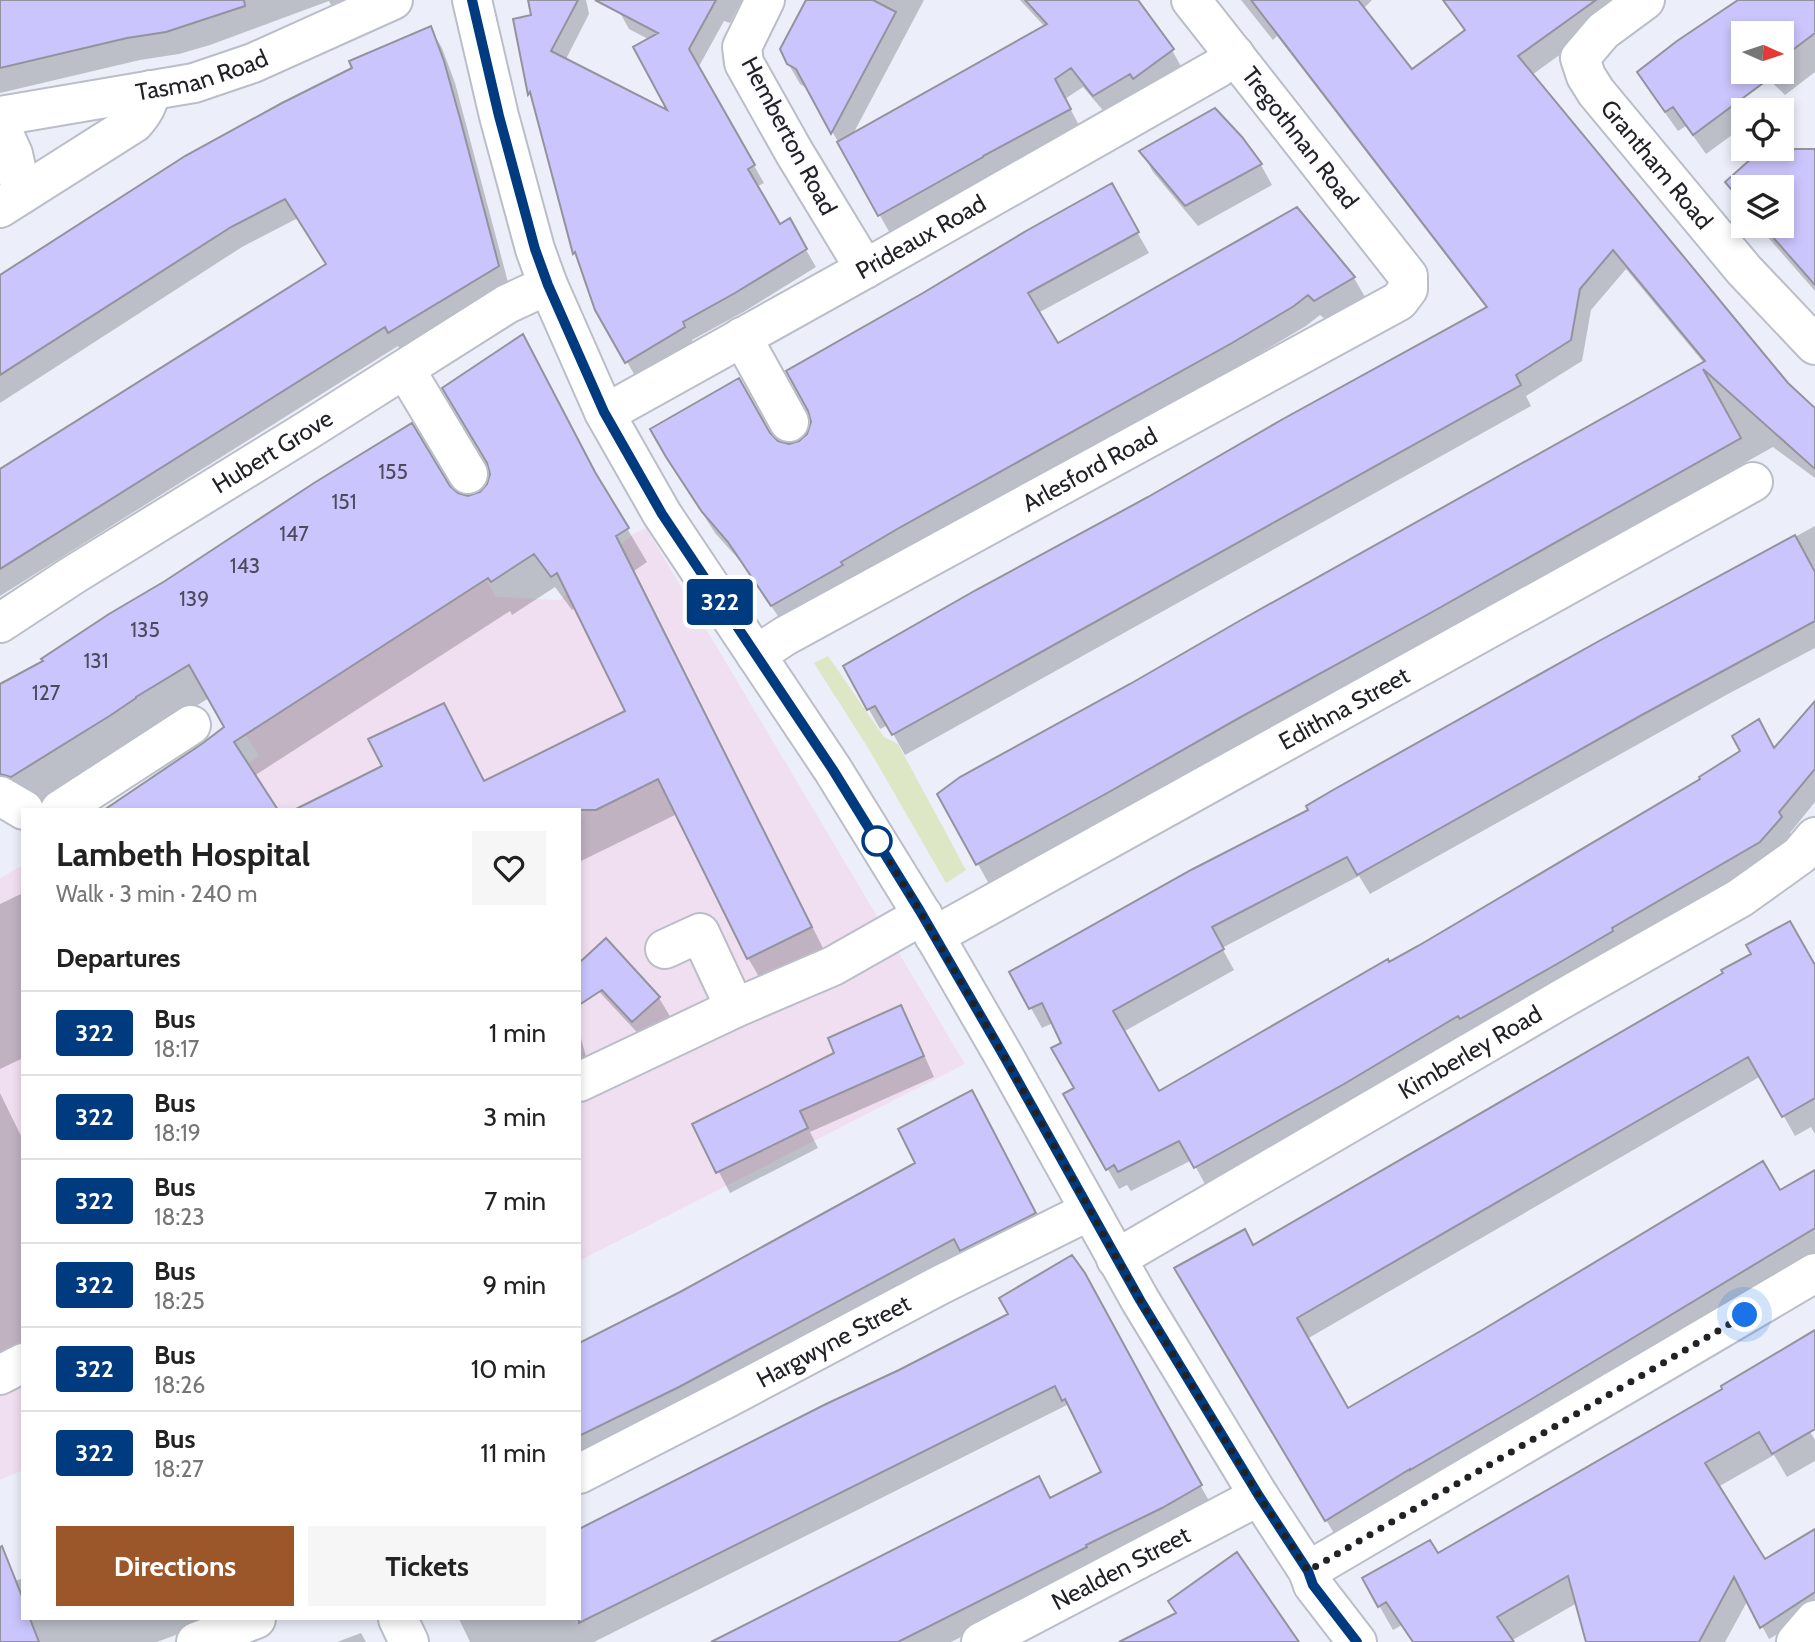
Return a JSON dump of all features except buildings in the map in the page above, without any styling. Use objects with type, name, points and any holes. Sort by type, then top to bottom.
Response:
[{"type":"street","name":"Tasman Road","points":[[0,116],[194,83],[253,63],[393,0]]},
{"type":"street","points":[[472,0],[499,116],[535,249],[604,412],[662,514],[833,770],[929,925],[1116,1259],[1259,1496],[1308,1571],[1313,1585],[1357,1642]]},
{"type":"street","name":"Hemberton Road","points":[[765,0],[742,47],[744,63],[865,269]]},
{"type":"street","name":"Tregothnan Road","points":[[1191,0],[1408,276]]},
{"type":"street","name":"Grantham Road","points":[[1646,0],[1603,31],[1580,58],[1586,76],[1595,92],[1744,270],[1815,345]]},
{"type":"street","name":"Prideaux Road","points":[[604,412],[865,269],[1206,75],[1235,55]]},
{"type":"street","points":[[11,201],[134,123],[148,104],[150,90]]},
{"type":"street","points":[[0,116],[13,154],[11,201]]},
{"type":"street","name":"Arlesford Road","points":[[756,655],[785,636],[1399,301],[1408,289],[1408,276]]},
{"type":"street","name":"Hubert Grove","points":[[0,623],[72,575],[507,304],[548,285]]},
{"type":"street","points":[[742,337],[789,422]]},
{"type":"street","points":[[405,369],[468,474]]},
{"type":"street","name":"Edithna Street","points":[[581,1081],[735,1008],[929,925],[1753,482]]},
{"type":"street","points":[[63,808],[191,725]]},
{"type":"street","points":[[0,796],[21,808]]},
{"type":"street","name":"Kimberley Road","points":[[1116,1259],[1740,898],[1810,854]]},
{"type":"street","points":[[665,949],[701,933],[735,1008]]},
{"type":"street","name":"Hargwyne Street","points":[[581,1473],[729,1398],[940,1285],[1089,1211]]},
{"type":"street","points":[[1308,1571],[1815,1273]]},
{"type":"street","points":[[0,1375],[21,1364]]},
{"type":"street","name":"Nealden Street","points":[[981,1642],[1259,1496]]},
{"type":"street","points":[[195,1642],[253,1620]]},
{"type":"street","points":[[398,1620],[409,1642]]},
{"type":"street","points":[[1796,1642],[1815,1620]]},
{"type":"shaded area","points":[[457,528],[496,597],[560,600],[633,534],[646,528],[965,1064],[581,1260],[581,808],[181,808],[259,756],[219,693]]},
{"type":"shaded area","points":[[21,866],[21,1471],[0,1480],[0,878]]},
{"type":"green space","points":[[828,656],[884,737],[898,744],[966,870],[946,883],[870,751],[814,663]]},
{"type":"bus line","name":"322","points":[[472,0],[499,116],[535,249],[604,412],[662,514],[833,770],[920,911],[1140,1300],[1259,1496],[1308,1571],[1313,1585],[1357,1642]]},
{"type":"route","points":[[877,841],[1005,1058],[1140,1300],[1259,1496],[1308,1571],[1745,1315]]}]
